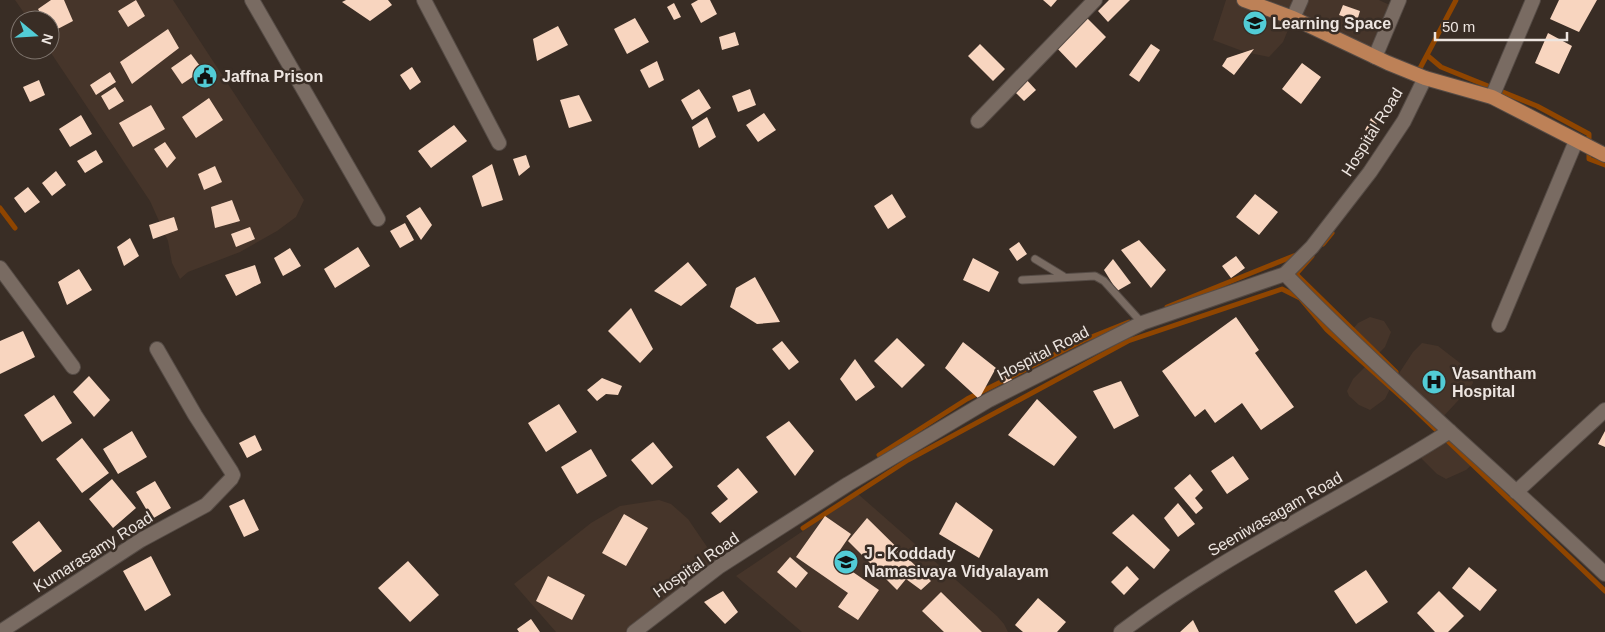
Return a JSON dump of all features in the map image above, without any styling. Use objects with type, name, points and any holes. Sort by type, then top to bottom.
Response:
[{"type":"main road","points":[[1244,0],[1294,18],[1425,78],[1492,97],[1600,153]]},
{"type":"street","points":[[252,0],[378,219]]},
{"type":"street","points":[[424,0],[499,144]]},
{"type":"street","points":[[978,122],[1095,0]]},
{"type":"street","points":[[1294,18],[1301,0]]},
{"type":"street","points":[[1375,56],[1399,0]]},
{"type":"street","points":[[1492,97],[1533,0]]},
{"type":"street","name":"Hospital Road","points":[[634,632],[720,566],[848,484],[988,400],[1142,323],[1284,274],[1312,247],[1370,172],[1404,120],[1425,78]]},
{"type":"street","points":[[1499,325],[1579,143]]},
{"type":"street","points":[[0,268],[73,367]]},
{"type":"street","points":[[1284,274],[1371,361],[1605,574]]},
{"type":"street","name":"Kumarasamy Road","points":[[0,632],[141,540],[206,505],[233,475],[181,393],[157,349]]},
{"type":"street","points":[[1516,492],[1605,410]]},
{"type":"street","name":"Seeniwasagam Road","points":[[1121,632],[1148,612],[1291,522],[1371,479],[1450,431]]},
{"type":"lane","points":[[1035,259],[1063,276]]},
{"type":"lane","points":[[1022,280],[1063,276],[1095,276],[1104,281],[1142,323]]},
{"type":"shaded area","name":"Jaffna Prison","points":[[15,0],[173,0],[304,200],[296,217],[277,231],[240,252],[188,272],[180,279],[172,263],[168,241],[150,201],[56,60],[60,60],[60,10],[22,10]]},
{"type":"shaded area","points":[[1226,0],[1379,0],[1396,8],[1375,57],[1293,18],[1283,42],[1269,57],[1245,52],[1213,40]]},
{"type":"shaded area","points":[[1370,317],[1384,321],[1391,332],[1385,347],[1371,361],[1346,337],[1358,323]]},
{"type":"shaded area","name":"Vasantham Hospital","points":[[1422,343],[1438,346],[1464,366],[1472,374],[1473,383],[1440,420],[1394,381],[1413,352]]},
{"type":"shaded area","points":[[1371,361],[1394,381],[1385,399],[1370,410],[1359,405],[1349,396],[1347,391],[1353,379]]},
{"type":"shaded area","points":[[1450,431],[1479,458],[1466,470],[1446,479],[1437,474],[1416,453]]},
{"type":"shaded area","name":"J - Koddady Namasivaya Vidyalayam","points":[[858,494],[997,616],[1008,632],[802,632],[736,576]]},
{"type":"shaded area","points":[[659,500],[671,504],[688,519],[720,566],[634,632],[556,632],[514,584],[591,523],[620,506]]},
{"type":"building","points":[[51,0],[64,0],[73,21],[60,28],[60,10],[38,9]]},
{"type":"building","points":[[136,0],[145,16],[128,27],[118,11]]},
{"type":"building","points":[[346,0],[388,0],[392,5],[370,21],[342,2]]},
{"type":"building","points":[[698,0],[710,0],[717,14],[701,23],[691,4]]},
{"type":"building","points":[[1043,0],[1057,0],[1051,7]]},
{"type":"building","points":[[1109,0],[1130,0],[1108,22],[1098,11]]},
{"type":"building","points":[[1559,0],[1597,0],[1579,32],[1550,19]]},
{"type":"building","points":[[674,3],[681,17],[674,20],[667,7]]},
{"type":"building","points":[[1343,5],[1360,11],[1357,21],[1339,15]]},
{"type":"building","points":[[1084,15],[1106,37],[1076,68],[1054,45]]},
{"type":"building","points":[[635,18],[649,42],[627,54],[614,29]]},
{"type":"building","points":[[558,26],[568,45],[537,61],[533,39]]},
{"type":"building","points":[[168,29],[179,48],[132,84],[120,62]]},
{"type":"building","points":[[735,32],[739,45],[722,50],[719,37]]},
{"type":"building","points":[[1548,33],[1572,46],[1559,74],[1535,63]]},
{"type":"building","points":[[980,44],[1005,69],[993,81],[968,56]]},
{"type":"building","points":[[1151,44],[1160,50],[1139,82],[1129,75]]},
{"type":"building","points":[[1254,49],[1234,75],[1222,66],[1227,58]]},
{"type":"building","points":[[191,54],[203,70],[182,84],[171,68]]},
{"type":"building","points":[[657,61],[664,80],[649,88],[640,70]]},
{"type":"building","points":[[1302,63],[1321,77],[1301,104],[1282,89]]},
{"type":"building","points":[[412,67],[421,82],[410,90],[400,75]]},
{"type":"building","points":[[110,72],[116,82],[96,95],[90,85]]},
{"type":"building","points":[[1024,77],[1036,90],[1024,101],[1012,89]]},
{"type":"building","points":[[39,80],[45,95],[30,102],[23,87]]},
{"type":"building","points":[[115,87],[124,101],[109,110],[101,96]]},
{"type":"building","points":[[699,89],[711,108],[692,120],[681,100]]},
{"type":"building","points":[[750,89],[756,105],[738,112],[732,96]]},
{"type":"building","points":[[579,95],[592,121],[569,128],[560,100]]},
{"type":"building","points":[[209,98],[223,120],[196,138],[182,117]]},
{"type":"building","points":[[151,105],[165,129],[133,147],[119,123]]},
{"type":"building","points":[[764,113],[776,130],[758,142],[746,125]]},
{"type":"building","points":[[81,115],[92,134],[70,147],[59,129]]},
{"type":"building","points":[[707,117],[716,137],[699,148],[692,127]]},
{"type":"building","points":[[1371,118],[1377,124],[1372,134],[1365,130]]},
{"type":"building","points":[[454,125],[467,141],[431,168],[418,151]]},
{"type":"building","points":[[165,142],[176,158],[167,168],[154,149]]},
{"type":"building","points":[[96,150],[103,162],[85,173],[77,161]]},
{"type":"building","points":[[526,155],[530,167],[519,176],[513,159]]},
{"type":"building","points":[[492,164],[503,200],[482,207],[472,176]]},
{"type":"building","points":[[215,166],[222,182],[204,190],[198,174]]},
{"type":"building","points":[[56,171],[66,185],[52,196],[42,183]]},
{"type":"building","points":[[28,187],[40,202],[25,213],[14,198]]},
{"type":"building","points":[[892,194],[906,217],[888,229],[874,206]]},
{"type":"building","points":[[1255,194],[1278,212],[1259,235],[1236,217]]},
{"type":"building","points":[[232,200],[240,221],[215,228],[211,207]]},
{"type":"building","points":[[420,207],[432,225],[421,240],[406,216]]},
{"type":"building","points":[[174,217],[178,230],[153,239],[149,225]]},
{"type":"building","points":[[405,223],[414,240],[400,248],[390,231]]},
{"type":"building","points":[[250,227],[255,239],[236,247],[231,234]]},
{"type":"building","points":[[130,238],[139,256],[124,266],[117,247]]},
{"type":"building","points":[[1139,240],[1166,270],[1151,288],[1121,250]]},
{"type":"building","points":[[1019,242],[1027,254],[1017,261],[1009,249]]},
{"type":"building","points":[[358,247],[370,266],[335,288],[324,269]]},
{"type":"building","points":[[290,248],[301,266],[283,276],[274,258]]},
{"type":"building","points":[[1236,256],[1245,268],[1231,278],[1222,266]]},
{"type":"building","points":[[973,258],[999,272],[989,292],[963,280]]},
{"type":"building","points":[[1113,259],[1131,283],[1117,291],[1104,270]]},
{"type":"building","points":[[688,262],[707,285],[681,306],[654,291]]},
{"type":"building","points":[[255,265],[261,283],[236,296],[225,275]]},
{"type":"building","points":[[79,269],[92,290],[67,305],[58,282]]},
{"type":"building","points":[[755,277],[780,322],[757,324],[730,307],[736,288]]},
{"type":"building","points":[[631,308],[653,349],[640,363],[608,331]]},
{"type":"building","points":[[1236,317],[1259,350],[1255,353],[1294,407],[1261,430],[1242,403],[1215,423],[1205,409],[1195,417],[1162,371]]},
{"type":"building","points":[[23,331],[35,357],[0,374],[0,341]]},
{"type":"building","points":[[897,338],[925,365],[902,388],[874,361]]},
{"type":"building","points":[[782,341],[799,362],[789,370],[772,349]]},
{"type":"building","points":[[963,342],[996,368],[979,399],[945,368]]},
{"type":"building","points":[[855,359],[875,387],[856,401],[840,379]]},
{"type":"building","points":[[1007,371],[1012,380],[1004,384],[999,375]]},
{"type":"building","points":[[89,376],[110,400],[94,417],[73,392]]},
{"type":"building","points":[[602,378],[622,386],[618,395],[606,394],[597,401],[587,390]]},
{"type":"building","points":[[1121,381],[1139,416],[1114,429],[1093,391]]},
{"type":"building","points":[[54,395],[72,423],[42,442],[24,415]]},
{"type":"building","points":[[1037,399],[1077,437],[1054,466],[1008,435]]},
{"type":"building","points":[[559,404],[577,432],[546,452],[528,423]]},
{"type":"building","points":[[789,421],[814,451],[795,476],[766,437]]},
{"type":"building","points":[[132,431],[147,457],[118,474],[103,449]]},
{"type":"building","points":[[1605,431],[1605,447],[1598,444]]},
{"type":"building","points":[[255,435],[262,450],[247,458],[239,443]]},
{"type":"building","points":[[82,438],[109,473],[82,493],[56,459]]},
{"type":"building","points":[[653,442],[673,467],[652,485],[631,460]]},
{"type":"building","points":[[591,449],[607,476],[577,494],[561,467]]},
{"type":"building","points":[[1233,456],[1249,479],[1227,494],[1211,471]]},
{"type":"building","points":[[738,468],[758,492],[720,523],[711,513],[728,499],[717,486]]},
{"type":"building","points":[[1190,474],[1203,490],[1195,498],[1203,508],[1196,514],[1174,488]]},
{"type":"building","points":[[112,479],[136,508],[113,528],[89,499]]},
{"type":"building","points":[[155,481],[171,508],[152,519],[136,492]]},
{"type":"building","points":[[244,499],[259,530],[244,537],[229,506]]},
{"type":"building","points":[[956,502],[993,530],[979,558],[939,534]]},
{"type":"building","points":[[1178,503],[1195,524],[1178,537],[1164,518]]},
{"type":"building","points":[[624,514],[648,528],[626,566],[602,553]]},
{"type":"building","points":[[1133,514],[1170,550],[1154,569],[1112,533]]},
{"type":"building","points":[[825,516],[851,534],[834,559],[879,590],[858,620],[838,607],[848,593],[796,557]]},
{"type":"building","points":[[867,518],[931,581],[921,590],[906,579],[897,590],[848,541]]},
{"type":"building","points":[[39,521],[62,551],[34,572],[12,542]]},
{"type":"building","points":[[151,556],[171,595],[145,611],[123,571]]},
{"type":"building","points":[[790,557],[808,573],[796,588],[777,572]]},
{"type":"building","points":[[408,561],[439,595],[410,622],[378,588]]},
{"type":"building","points":[[1127,566],[1139,579],[1124,595],[1111,582]]},
{"type":"building","points":[[1469,567],[1497,590],[1480,611],[1452,588]]},
{"type":"building","points":[[1366,570],[1388,602],[1356,624],[1334,591]]},
{"type":"building","points":[[548,576],[585,595],[572,620],[536,601]]},
{"type":"building","points":[[723,591],[738,612],[725,624],[704,602]]},
{"type":"building","points":[[1439,591],[1464,616],[1448,632],[1435,632],[1417,613]]},
{"type":"building","points":[[941,592],[982,632],[944,632],[922,611]]},
{"type":"building","points":[[1038,598],[1066,622],[1057,632],[1023,632],[1015,625]]},
{"type":"building","points":[[531,619],[540,632],[519,632],[517,629]]},
{"type":"building","points":[[1193,620],[1199,632],[1180,632]]},
{"type":"waterway","points":[[1418,72],[1456,0]]},
{"type":"waterway","points":[[1428,56],[1441,67],[1537,106],[1589,134],[1589,159],[1605,165]]},
{"type":"waterway","points":[[0,208],[15,228]]},
{"type":"waterway","points":[[1323,244],[1332,233]]},
{"type":"waterway","points":[[1167,307],[1296,255]]},
{"type":"waterway","points":[[1312,256],[1296,274],[1396,372]]},
{"type":"waterway","points":[[803,528],[908,460],[1128,341],[1282,289],[1300,298],[1327,330],[1409,404],[1605,591]]},
{"type":"waterway","points":[[879,455],[967,399],[1084,340],[1129,322]]},
{"type":"place","name":"Learning Space","points":[[1255,23]]},
{"type":"place","name":"Jaffna Prison","points":[[205,76]]},
{"type":"place","name":"Vasantham Hospital","points":[[1434,382]]},
{"type":"place","name":"J - Koddady Namasivaya Vidyalayam","points":[[846,562]]}]
